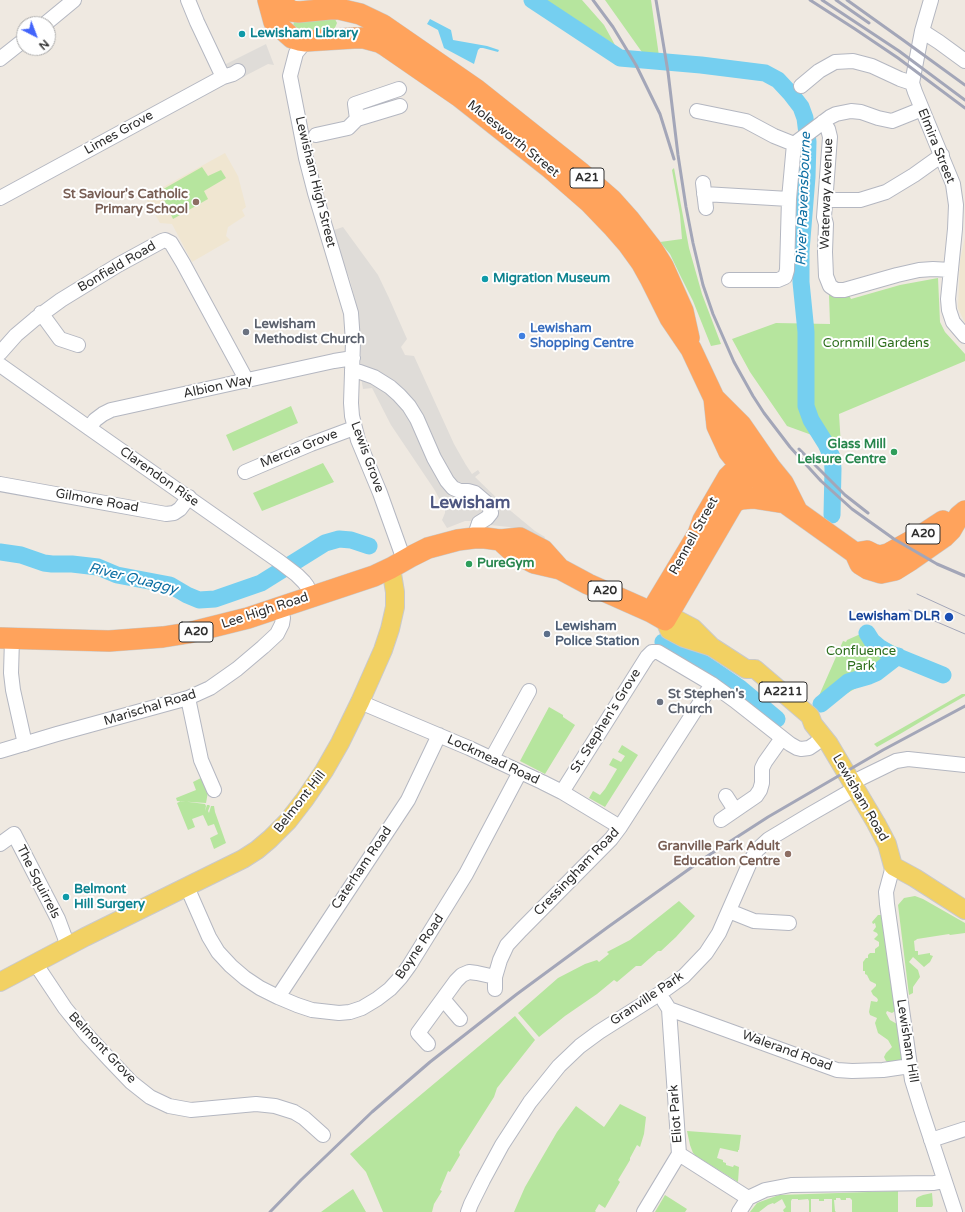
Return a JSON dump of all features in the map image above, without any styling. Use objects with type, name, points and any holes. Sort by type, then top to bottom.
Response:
[{"type":"highway","points":[[268,0],[280,28]]},
{"type":"highway","name":"A21","points":[[280,28],[288,23],[286,5]]},
{"type":"highway","name":"Molesworth Street","points":[[286,5],[299,12],[330,9],[350,11],[378,21],[457,75],[580,172],[612,200],[642,235],[663,266],[683,311],[691,349]]},
{"type":"highway","points":[[337,38],[340,32],[342,20],[339,10]]},
{"type":"highway","name":"Molesworth Street","points":[[280,28],[292,38],[306,41],[337,38],[364,38],[379,42],[460,97],[569,184],[609,222],[628,244],[651,280],[670,318],[691,349],[721,405],[740,445],[743,466]]},
{"type":"highway","name":"Molesworth Street","points":[[721,405],[741,425],[782,495]]},
{"type":"highway","name":"Rennell Street","points":[[658,616],[698,534],[703,520],[724,483],[732,473],[743,466],[756,463],[763,464],[782,495],[855,553],[860,564],[868,569],[881,573],[895,570],[944,537],[962,514]]},
{"type":"highway","name":"Rennell Street","points":[[658,616],[734,502],[742,486],[743,466]]},
{"type":"highway","name":"Rennell Street","points":[[734,502],[741,499],[782,495]]},
{"type":"highway","name":"A20","points":[[398,564],[428,548],[458,540],[486,538],[500,540],[513,552],[534,563],[560,569],[588,584],[658,616]]},
{"type":"highway","name":"Lee High Road","points":[[6,638],[109,641],[163,637],[215,627],[280,608],[374,576],[398,564]]},
{"type":"main road","name":"Belmont Hill","points":[[0,982],[68,946],[244,859],[270,840],[288,821],[324,771],[340,743],[360,702],[390,629],[395,598],[394,582],[398,564]]},
{"type":"main road","name":"A2211","points":[[658,616],[669,630],[684,638],[712,647],[746,669],[748,676],[799,720],[818,731]]},
{"type":"main road","name":"Lewisham Road","points":[[818,731],[855,785],[887,844],[893,866]]},
{"type":"main road","points":[[893,866],[915,878],[965,910]]},
{"type":"street","points":[[55,16],[74,0]]},
{"type":"street","points":[[188,0],[223,77]]},
{"type":"street","points":[[801,86],[819,71],[835,62],[852,61],[872,66],[900,79],[912,82],[929,0]]},
{"type":"street","points":[[922,31],[965,61]]},
{"type":"street","name":"Lewisham High Street","points":[[306,41],[296,53],[290,76],[306,158],[351,313],[353,326]]},
{"type":"street","points":[[0,59],[16,46]]},
{"type":"street","name":"Limes Grove","points":[[0,198],[223,77],[238,71]]},
{"type":"street","name":"Elmira Street","points":[[912,82],[953,184],[956,205],[955,229],[948,299],[949,310],[953,322],[965,336]]},
{"type":"street","points":[[316,135],[348,128],[357,119],[402,110],[396,89],[355,104],[357,119]]},
{"type":"street","points":[[696,111],[746,121],[774,136],[800,139],[836,114],[851,111],[861,112],[892,121],[922,109]]},
{"type":"street","name":"Waterway Avenue","points":[[823,122],[828,128],[830,137],[824,217],[826,224],[826,276],[830,286],[836,290],[844,290],[919,270],[951,270]]},
{"type":"street","points":[[729,280],[778,280],[785,277],[787,270],[789,199],[800,139]]},
{"type":"street","points":[[826,200],[860,200],[881,193],[914,175],[942,155]]},
{"type":"street","points":[[704,195],[789,199]]},
{"type":"street","name":"Bonfield Road","points":[[0,353],[16,335],[41,314],[61,300],[162,240],[171,243],[247,380]]},
{"type":"street","points":[[41,314],[60,339],[78,345]]},
{"type":"street","name":"Lewis Grove","points":[[353,326],[351,403],[354,428],[385,507],[398,564]]},
{"type":"street","name":"Albion Way","points":[[89,428],[95,420],[111,410],[334,361],[353,364]]},
{"type":"street","points":[[353,364],[390,387],[409,406],[417,419],[434,458],[447,481],[453,488],[460,491],[475,493],[489,505],[490,513],[487,518],[479,523],[474,538]]},
{"type":"street","name":"Clarendon Rise","points":[[0,365],[280,562],[297,575],[307,586],[312,597]]},
{"type":"street","name":"Mercia Grove","points":[[245,472],[311,444],[354,428]]},
{"type":"street","name":"Gilmore Road","points":[[0,484],[166,514],[174,513],[180,509],[188,497]]},
{"type":"street","name":"Marischal Road","points":[[0,752],[65,732],[188,698],[210,688],[237,669],[277,634],[283,618],[280,608]]},
{"type":"street","points":[[6,638],[13,690],[25,744]]},
{"type":"street","name":"St. Stephen's Grove","points":[[562,792],[647,656],[652,652],[658,652],[712,684]]},
{"type":"street","points":[[712,684],[790,744],[801,749],[809,748],[815,744],[818,731]]},
{"type":"street","name":"Cressingham Road","points":[[428,1044],[418,1033],[456,981],[462,975],[469,972],[477,973],[495,983],[500,960],[506,945],[611,839],[712,684]]},
{"type":"street","points":[[492,758],[529,691]]},
{"type":"street","points":[[188,698],[201,760],[214,790]]},
{"type":"street","name":"Lockmead Road","points":[[360,702],[492,758],[562,792],[620,827]]},
{"type":"street","name":"Caterham Road","points":[[278,997],[408,800],[439,735]]},
{"type":"street","points":[[721,820],[756,796],[762,783],[762,768],[782,738]]},
{"type":"street","name":"Granville Park","points":[[468,1212],[502,1145],[530,1102],[550,1076],[570,1055],[599,1032],[659,994],[684,976],[706,953],[719,933],[751,860],[757,850],[769,839],[896,761],[908,759],[965,765]]},
{"type":"street","name":"Boyne Road","points":[[187,887],[209,937],[218,952],[244,978],[278,997],[312,1010],[339,1013],[350,1012],[362,1008],[390,989],[409,966],[466,874],[520,772]]},
{"type":"street","points":[[726,796],[735,810]]},
{"type":"street","name":"The Squirrels","points":[[0,844],[14,834],[58,919],[68,946]]},
{"type":"street","name":"Lewisham Hill","points":[[893,866],[886,892],[887,904],[910,1066],[916,1093],[955,1212]]},
{"type":"street","points":[[729,911],[754,921],[788,923]]},
{"type":"street","name":"Belmont Grove","points":[[35,963],[65,1008],[86,1034],[131,1082],[150,1096],[169,1106],[191,1110],[256,1104],[266,1104],[280,1107],[294,1112],[304,1118],[323,1135]]},
{"type":"street","points":[[659,994],[669,1008]]},
{"type":"street","points":[[443,999],[460,1019]]},
{"type":"street","name":"Walerand Road","points":[[669,1008],[837,1070],[882,1070],[910,1066]]},
{"type":"street","name":"Eliot Park","points":[[669,1008],[679,1154],[747,1199]]},
{"type":"street","points":[[931,1140],[965,1129]]},
{"type":"street","points":[[644,1212],[679,1154]]},
{"type":"street","points":[[739,1212],[747,1199],[766,1190],[791,1185],[934,1183],[944,1181]]},
{"type":"shaded area","points":[[266,44],[274,65],[268,64],[241,78],[237,69],[228,73],[224,65]]},
{"type":"shaded area","name":"St Saviour's Catholic Primary School","points":[[225,153],[238,176],[246,207],[242,210],[245,216],[228,227],[226,236],[230,240],[192,262],[172,224],[160,223],[145,197]]},
{"type":"shaded area","points":[[343,227],[378,275],[407,339],[401,347],[405,355],[414,356],[454,444],[466,465],[472,474],[478,470],[480,473],[475,477],[506,507],[535,531],[545,537],[542,543],[517,529],[481,524],[471,521],[465,521],[447,528],[442,520],[445,509],[434,489],[391,425],[372,388],[363,389],[360,372],[361,340],[355,300],[350,280],[331,231]]},
{"type":"shaded area","points":[[965,237],[965,323],[958,308],[960,261]]},
{"type":"green space","points":[[546,0],[582,0],[604,25],[615,45]]},
{"type":"green space","points":[[605,0],[651,0],[659,56],[644,55]]},
{"type":"green space","points":[[334,17],[337,23],[334,30],[304,35],[293,27],[294,21]]},
{"type":"green space","points":[[202,167],[208,176],[221,170],[226,178],[204,191],[208,199],[173,219],[160,191]]},
{"type":"green space","points":[[674,168],[689,248],[702,294],[721,344],[711,346],[693,301],[670,254],[660,242],[682,239],[680,215],[672,170]]},
{"type":"green space","name":"Cornmill Gardens","points":[[938,278],[940,322],[945,332],[965,354],[965,361],[839,414],[841,446],[835,449],[809,434],[787,426],[750,372],[732,339],[776,323],[830,324],[829,295],[848,293],[851,299],[900,285]]},
{"type":"green space","points":[[291,406],[298,423],[233,451],[226,435]]},
{"type":"green space","points":[[323,463],[334,482],[262,511],[253,493]]},
{"type":"green space","name":"Confluence Park","points":[[865,632],[905,651],[900,663],[823,707],[818,698],[843,641],[846,642],[847,640]]},
{"type":"green space","points":[[962,694],[965,694],[965,696],[900,734],[877,747],[874,744]]},
{"type":"green space","points":[[549,707],[563,715],[563,717],[575,725],[545,774],[520,761]]},
{"type":"green space","points":[[622,745],[638,755],[605,807],[589,798],[593,791],[600,795],[605,789],[617,769],[609,765],[613,758],[621,762],[625,756],[618,752]]},
{"type":"green space","points":[[203,777],[208,792],[206,803],[177,801],[176,798],[196,790],[193,782]]},
{"type":"green space","points":[[181,801],[205,804],[205,811],[207,805],[209,805],[209,813],[211,806],[214,806],[226,843],[214,849],[210,838],[218,834],[214,824],[208,826],[203,815],[192,819],[195,827],[188,830],[177,803]]},
{"type":"green space","points":[[915,896],[965,923],[965,933],[917,939],[914,941],[915,951],[918,951],[918,955],[930,953],[930,955],[933,956],[930,962],[924,967],[913,957],[909,962],[918,970],[920,977],[913,987],[913,993],[909,995],[898,905],[904,898]]},
{"type":"green space","points":[[679,901],[695,916],[676,937],[661,951],[658,951],[641,966],[636,966],[617,982],[614,980],[539,1037],[518,1013],[558,978],[585,964],[597,960],[599,962],[609,954],[607,952],[630,940]]},
{"type":"green space","points":[[878,915],[882,915],[885,930],[884,933],[891,958],[888,962],[890,968],[889,970],[893,980],[891,985],[893,988],[892,992],[894,995],[895,1011],[892,1013],[887,1011],[886,1013],[890,1020],[897,1024],[904,1061],[891,1064],[886,1061],[884,1057],[892,1047],[888,1040],[878,1033],[875,1023],[877,1018],[870,1015],[869,1012],[871,1001],[877,1002],[878,1000],[871,991],[876,984],[870,981],[865,974],[865,971],[863,971],[863,962],[866,958],[868,958],[870,953],[875,953],[875,949],[879,946],[879,942],[874,939],[878,935],[873,931],[876,927],[875,923],[873,924],[872,922]]},
{"type":"green space","points":[[515,1016],[535,1040],[497,1088],[494,1097],[459,1152],[460,1155],[450,1172],[448,1171],[440,1190],[442,1191],[434,1204],[432,1212],[383,1212],[366,1172],[350,1154]]},
{"type":"green space","points":[[620,1104],[646,1117],[644,1134],[640,1147],[637,1145],[618,1180],[620,1182],[605,1208],[599,1204],[595,1211],[596,1212],[514,1212],[525,1187],[557,1132],[576,1106],[604,1127]]},
{"type":"green space","points":[[687,1131],[741,1135],[738,1152],[720,1148],[717,1158],[723,1160],[726,1165],[733,1167],[734,1165],[739,1167],[738,1182],[693,1153]]},
{"type":"green space","points":[[353,1189],[366,1212],[321,1212],[336,1201]]},
{"type":"green space","points":[[898,1191],[898,1212],[852,1212],[852,1200],[850,1198],[841,1200],[840,1198],[836,1198],[836,1200],[834,1200],[836,1212],[832,1212],[832,1199],[824,1199],[824,1201],[819,1201],[819,1199],[811,1199],[811,1212],[809,1212],[808,1199],[792,1199],[791,1212],[784,1212],[783,1210],[786,1207],[782,1199],[774,1204],[768,1205],[759,1212],[750,1212],[757,1203],[779,1195]]},
{"type":"green space","points":[[932,1193],[932,1207],[916,1207],[916,1199],[918,1197]]},
{"type":"green space","points":[[665,1195],[687,1209],[685,1212],[655,1212]]},
{"type":"water","points":[[430,19],[451,30],[453,40],[487,46],[499,50],[498,52],[480,48],[474,64],[444,48],[438,30],[427,24]]},
{"type":"waterway","name":"River Ravensbourne","points":[[532,0],[620,58],[701,65],[765,73],[778,80],[801,107],[805,118],[808,142],[807,177],[801,251],[801,282],[806,332],[806,406],[811,420],[832,457],[832,515]]},
{"type":"waterway","name":"River Quaggy","points":[[0,552],[21,555],[44,563],[98,567],[117,575],[170,585],[199,600],[215,599],[261,583],[325,543],[339,539],[351,540],[369,546]]},
{"type":"waterway","name":"River Ravensbourne","points":[[867,633],[872,641],[889,653],[943,675]]},
{"type":"waterway","name":"River Quaggy","points":[[663,642],[705,664],[740,688],[777,719]]},
{"type":"waterway","name":"River Quaggy","points":[[821,704],[848,682],[876,673],[898,656]]},
{"type":"tram line","points":[[917,594],[965,616]]},
{"type":"tram line","points":[[909,610],[965,634]]},
{"type":"railway","points":[[593,0],[613,27],[636,65],[660,114],[674,159]]},
{"type":"railway","points":[[656,0],[668,72],[678,155],[693,243],[703,285],[713,314],[734,362],[764,413],[790,447],[821,481],[852,509],[894,539],[937,564],[965,576]]},
{"type":"railway","points":[[810,0],[898,58],[965,108]]},
{"type":"railway","points":[[822,0],[899,51],[965,100]]},
{"type":"railway","points":[[836,0],[869,23]]},
{"type":"railway","points":[[847,0],[965,85]]},
{"type":"railway","points":[[799,449],[845,495],[868,513]]},
{"type":"railway","points":[[270,1212],[372,1112],[430,1062],[517,994],[608,927],[706,857],[768,817],[883,750],[965,706]]},
{"type":"place","name":"Lewisham Library","points":[[242,34]]},
{"type":"place","name":"St Saviour's Catholic Primary School","points":[[196,202]]},
{"type":"place","name":"Migration Museum","points":[[485,279]]},
{"type":"place","name":"Lewisham Methodist Church","points":[[246,332]]},
{"type":"place","name":"Lewisham Shopping Centre","points":[[522,336]]},
{"type":"place","name":"Glass Mill Leisure Centre","points":[[894,452]]},
{"type":"place","name":"PureGym","points":[[469,564]]},
{"type":"place","name":"Lewisham DLR","points":[[949,617]]},
{"type":"place","name":"Lewisham Police Station","points":[[547,634]]},
{"type":"place","name":"St Stephen's Church","points":[[660,702]]},
{"type":"place","name":"Granville Park Adult Education Centre","points":[[788,854]]},
{"type":"place","name":"Belmont Hill Surgery","points":[[66,897]]},
{"type":"district","name":"Lewisham","points":[[470,504]]}]
